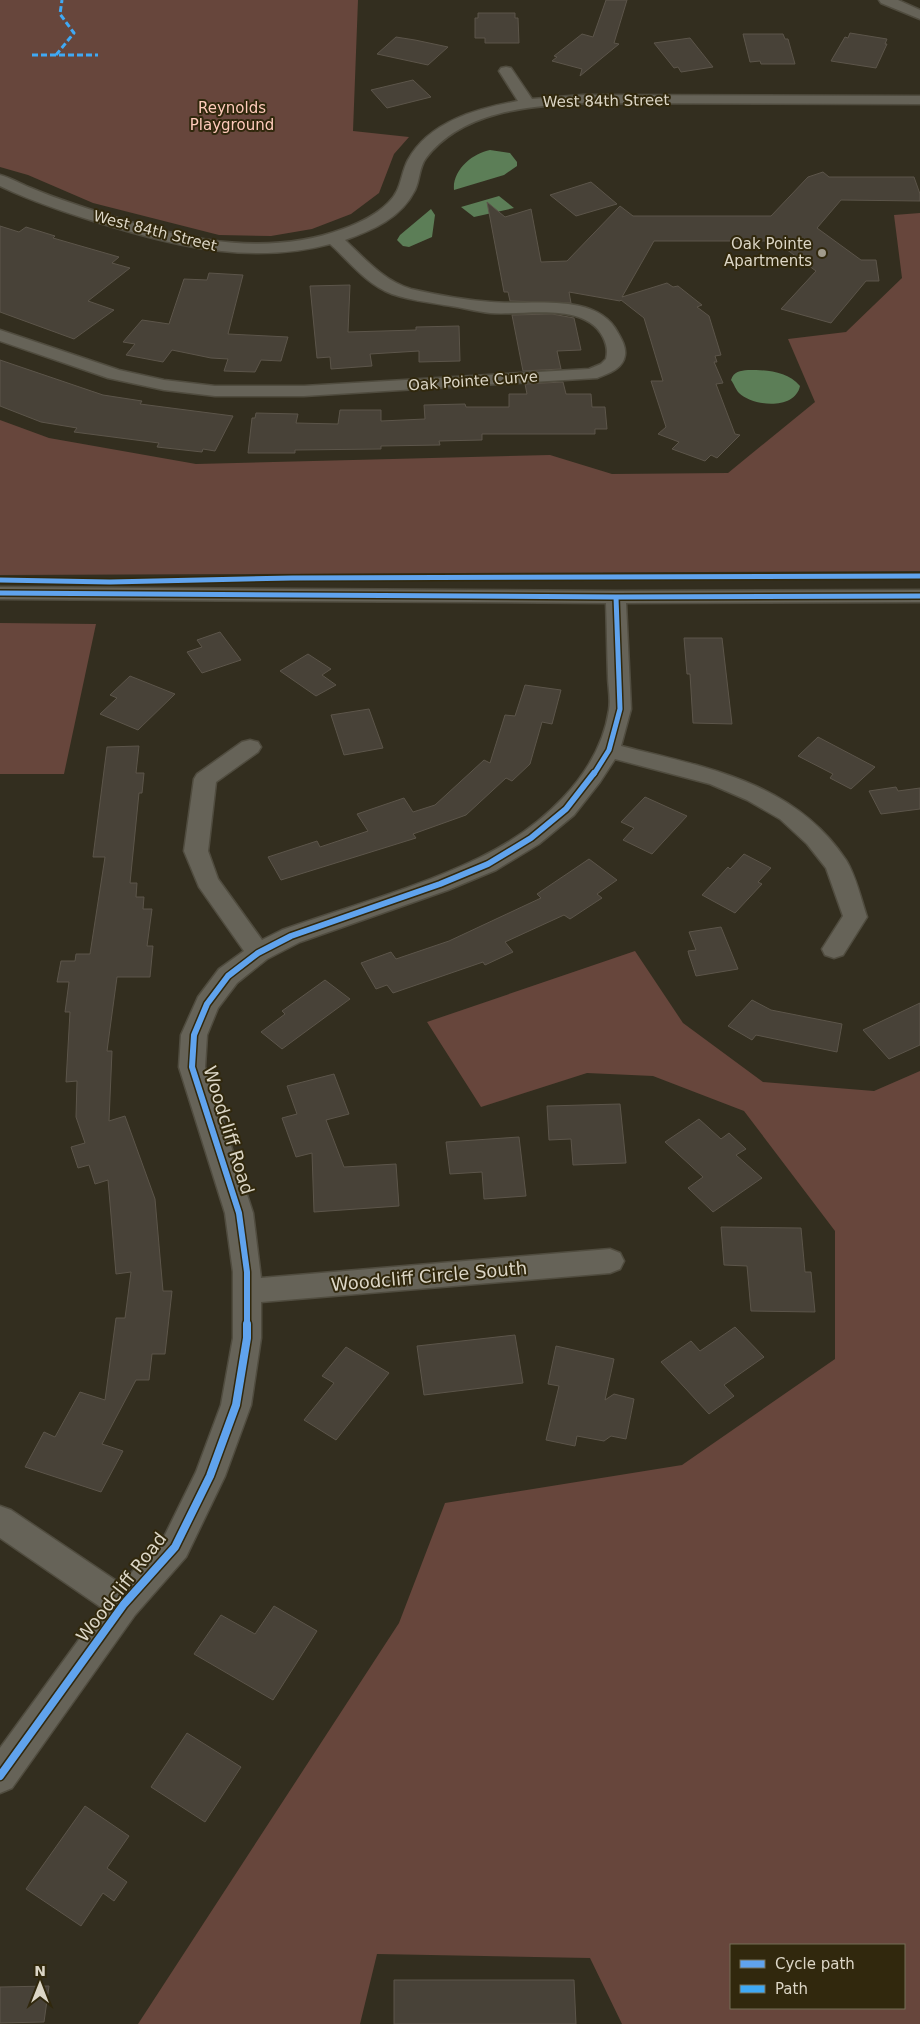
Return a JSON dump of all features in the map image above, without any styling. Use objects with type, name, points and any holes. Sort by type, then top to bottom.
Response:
[{"type":"street","points":[[886,0],[917,15]]},
{"type":"street","points":[[506,71],[527,103]]},
{"type":"street","name":"West 84th Street","points":[[3,185],[133,229],[217,247],[273,248],[299,246],[334,238],[367,225],[386,214],[400,201],[408,188],[416,159],[428,144],[446,131],[467,120],[492,111],[527,103],[583,99],[920,100]]},
{"type":"street","name":"Oak Pointe Curve","points":[[0,336],[114,374],[164,385],[215,391],[304,392],[591,374],[606,369],[615,362],[617,353],[611,331],[592,315],[577,310],[560,308],[494,308],[408,294],[393,289],[381,280],[334,238]]},
{"type":"street","points":[[0,593],[616,597],[920,596]]},
{"type":"street","name":"Woodcliff Road","points":[[0,1776],[124,1604],[174,1547],[210,1476],[236,1405],[247,1338],[248,1291],[239,1213],[192,1067],[194,1035],[207,1004],[228,976],[258,953],[291,936],[440,884],[488,864],[531,838],[566,809],[592,776],[609,750],[620,709],[616,597]]},
{"type":"street","points":[[250,746],[205,779],[196,851],[207,881],[258,953]]},
{"type":"street","points":[[609,750],[718,778],[755,794],[788,813],[815,838],[837,865],[855,917],[834,949]]},
{"type":"street","name":"Woodcliff Circle South","points":[[248,1291],[610,1261]]},
{"type":"street","points":[[0,1520],[124,1604]]},
{"type":"green space","name":"Reynolds Playground","points":[[0,0],[358,0],[353,131],[409,137],[394,154],[379,193],[351,214],[312,229],[271,236],[219,235],[93,203],[28,175],[0,167]]},
{"type":"green space","points":[[920,213],[920,571],[0,575],[0,420],[49,438],[196,464],[550,455],[612,474],[728,473],[815,402],[788,339],[846,332],[902,278],[894,215]]},
{"type":"green space","points":[[0,623],[96,624],[64,774],[0,774]]},
{"type":"green space","points":[[635,951],[683,1023],[763,1082],[874,1091],[920,1071],[920,2024],[622,2024],[590,1958],[377,1954],[360,2024],[138,2024],[399,1623],[445,1503],[682,1465],[835,1359],[835,1231],[744,1111],[653,1076],[587,1073],[481,1107],[427,1022]]},
{"type":"shaded area","points":[[490,150],[510,153],[517,162],[517,166],[504,175],[454,190],[456,176],[460,169],[477,155]]},
{"type":"shaded area","points":[[499,196],[514,208],[474,217],[461,207]]},
{"type":"shaded area","points":[[431,209],[435,215],[432,237],[409,247],[403,246],[397,240],[400,235]]},
{"type":"shaded area","points":[[748,370],[783,374],[800,386],[797,394],[790,399],[773,404],[746,398],[739,393],[731,380],[736,373]]},
{"type":"building","points":[[606,0],[627,0],[614,43],[619,44],[580,76],[582,69],[552,61],[557,57],[554,56],[582,34],[593,37]]},
{"type":"building","points":[[478,13],[515,13],[515,18],[518,18],[519,43],[485,43],[485,38],[475,38],[475,18],[478,18]]},
{"type":"building","points":[[850,33],[887,39],[885,44],[887,44],[876,68],[831,61],[845,37],[848,38]]},
{"type":"building","points":[[743,34],[783,34],[785,39],[788,39],[795,64],[761,64],[760,61],[750,62]]},
{"type":"building","points":[[396,37],[448,47],[428,65],[377,54]]},
{"type":"building","points":[[690,38],[713,67],[681,72],[678,67],[674,68],[654,43]]},
{"type":"building","points":[[413,80],[431,97],[387,108],[371,90]]},
{"type":"building","points":[[823,172],[829,177],[914,177],[920,194],[920,201],[841,200],[817,228],[861,260],[876,260],[879,281],[866,281],[831,323],[781,309],[816,271],[775,241],[654,241],[622,297],[667,283],[673,287],[678,286],[702,305],[697,307],[709,316],[721,355],[715,356],[717,362],[714,362],[723,383],[716,384],[735,434],[740,435],[717,458],[711,455],[705,461],[672,449],[679,442],[658,434],[666,427],[651,381],[663,381],[644,318],[621,300],[569,292],[571,303],[510,301],[508,292],[504,292],[487,202],[505,217],[531,209],[541,262],[567,261],[620,206],[633,216],[771,216],[808,177]]},
{"type":"building","points":[[591,182],[617,204],[576,216],[550,195]]},
{"type":"building","points":[[0,226],[19,232],[26,227],[55,236],[53,238],[119,257],[112,263],[130,268],[88,301],[114,310],[74,339],[0,312]]},
{"type":"building","points":[[209,273],[243,275],[228,334],[288,337],[281,361],[261,360],[255,372],[224,371],[228,359],[211,358],[172,350],[163,362],[126,355],[135,344],[123,342],[142,320],[169,324],[184,279],[207,280]]},
{"type":"building","points":[[350,285],[348,332],[416,330],[416,327],[459,326],[460,361],[419,362],[419,351],[370,354],[372,366],[331,369],[330,357],[317,358],[310,286]]},
{"type":"building","points":[[552,314],[574,318],[581,350],[557,351],[561,369],[523,371],[512,315]]},
{"type":"building","points":[[0,360],[103,395],[142,401],[140,404],[233,416],[215,451],[203,449],[202,452],[157,447],[159,443],[74,432],[77,428],[41,422],[0,406]]},
{"type":"building","points":[[563,382],[566,394],[591,394],[592,407],[605,407],[607,429],[595,429],[595,434],[482,434],[482,440],[439,441],[440,445],[381,446],[381,449],[295,450],[295,453],[248,453],[252,418],[255,418],[256,413],[298,414],[296,423],[338,424],[340,410],[381,410],[381,421],[425,419],[424,405],[465,404],[466,407],[509,407],[509,394],[527,394],[525,384]]},
{"type":"building","points":[[220,632],[241,660],[202,673],[187,652],[202,647],[197,640]]},
{"type":"building","points":[[684,638],[722,638],[732,724],[693,723],[690,674],[687,674]]},
{"type":"building","points":[[308,654],[331,669],[322,675],[336,685],[316,696],[280,671]]},
{"type":"building","points":[[130,676],[175,694],[138,730],[100,714],[117,698],[110,695]]},
{"type":"building","points":[[525,685],[561,690],[552,724],[542,722],[530,764],[512,781],[506,778],[466,815],[413,834],[416,838],[281,880],[268,857],[317,841],[320,847],[368,831],[357,814],[404,798],[413,812],[435,805],[484,760],[490,763],[505,715],[515,716]]},
{"type":"building","points":[[369,709],[383,748],[344,755],[331,715]]},
{"type":"building","points":[[818,737],[875,767],[851,789],[830,778],[833,774],[798,756]]},
{"type":"building","points":[[139,746],[136,773],[144,773],[142,793],[139,793],[130,883],[137,883],[136,897],[144,897],[143,909],[152,909],[147,946],[153,946],[150,977],[117,977],[107,1051],[112,1051],[109,1121],[125,1116],[155,1199],[163,1291],[172,1291],[165,1354],[152,1354],[149,1380],[136,1380],[102,1444],[123,1451],[101,1492],[25,1467],[44,1432],[55,1437],[80,1392],[105,1400],[116,1318],[125,1318],[131,1272],[116,1274],[108,1180],[95,1184],[89,1165],[78,1168],[71,1147],[85,1143],[76,1117],[77,1081],[66,1082],[70,1012],[65,1012],[69,982],[57,982],[61,961],[75,961],[76,954],[90,954],[105,857],[93,857],[107,747]]},
{"type":"building","points":[[896,787],[898,791],[920,788],[920,809],[881,814],[869,791]]},
{"type":"building","points":[[645,797],[687,816],[652,854],[623,840],[634,828],[621,822]]},
{"type":"building","points":[[744,854],[771,868],[758,882],[762,884],[735,913],[702,895],[728,867],[730,869]]},
{"type":"building","points":[[589,859],[617,880],[597,894],[602,898],[570,919],[564,915],[505,942],[513,952],[485,965],[483,962],[393,993],[387,985],[376,989],[361,963],[391,952],[396,959],[449,941],[541,898],[537,894]]},
{"type":"building","points":[[721,927],[738,969],[696,976],[688,951],[696,950],[689,932]]},
{"type":"building","points":[[325,980],[350,999],[282,1049],[261,1032],[285,1014],[282,1011]]},
{"type":"building","points":[[752,1000],[771,1010],[842,1024],[837,1052],[756,1035],[752,1040],[728,1026]]},
{"type":"building","points":[[920,1003],[920,1045],[889,1059],[863,1030]]},
{"type":"building","points":[[334,1074],[349,1114],[326,1120],[344,1167],[396,1164],[399,1206],[314,1212],[312,1153],[296,1157],[282,1118],[297,1114],[287,1086]]},
{"type":"building","points":[[620,1104],[626,1163],[573,1165],[571,1139],[549,1140],[547,1106]]},
{"type":"building","points":[[699,1119],[721,1139],[729,1133],[746,1149],[736,1155],[762,1178],[713,1212],[688,1188],[703,1177],[665,1142]]},
{"type":"building","points":[[519,1137],[526,1196],[484,1199],[482,1172],[450,1174],[446,1142]]},
{"type":"building","points":[[721,1227],[801,1228],[805,1272],[811,1272],[815,1312],[751,1311],[747,1266],[724,1265]]},
{"type":"building","points":[[735,1327],[764,1357],[724,1385],[734,1396],[709,1414],[661,1362],[691,1341],[700,1351]]},
{"type":"building","points":[[515,1335],[523,1383],[424,1395],[417,1346]]},
{"type":"building","points":[[556,1346],[614,1359],[605,1400],[614,1394],[634,1399],[626,1439],[611,1436],[604,1441],[577,1436],[575,1446],[546,1440],[559,1386],[548,1384]]},
{"type":"building","points":[[346,1347],[389,1373],[336,1440],[304,1420],[334,1383],[322,1376]]},
{"type":"building","points":[[274,1606],[317,1631],[273,1700],[194,1654],[221,1615],[255,1634]]},
{"type":"building","points":[[187,1733],[241,1767],[205,1822],[151,1787]]},
{"type":"building","points":[[85,1806],[129,1836],[107,1868],[127,1882],[114,1901],[103,1893],[81,1926],[26,1889]]},
{"type":"building","points":[[394,1980],[574,1980],[576,2024],[394,2024]]},
{"type":"building","points":[[49,1986],[44,2022],[0,2023],[0,1987]]},
{"type":"marked path","points":[[56,55],[74,33],[64,22],[60,14],[62,0]]},
{"type":"marked path","points":[[32,55],[98,55]]},
{"type":"cycle path","points":[[0,580],[110,582],[292,578],[920,576]]},
{"type":"cycle path","points":[[0,593],[616,597],[920,596]]},
{"type":"cycle path","points":[[0,1776],[124,1604],[175,1547],[210,1476],[236,1405],[247,1338],[247,1272],[239,1213],[192,1067],[194,1035],[207,1004],[228,976],[258,953],[291,936],[440,884],[488,864],[531,838],[566,809],[592,777],[609,750],[620,709],[616,597]]},
{"type":"place","name":"Oak Pointe Apartments","points":[[822,253]]}]
